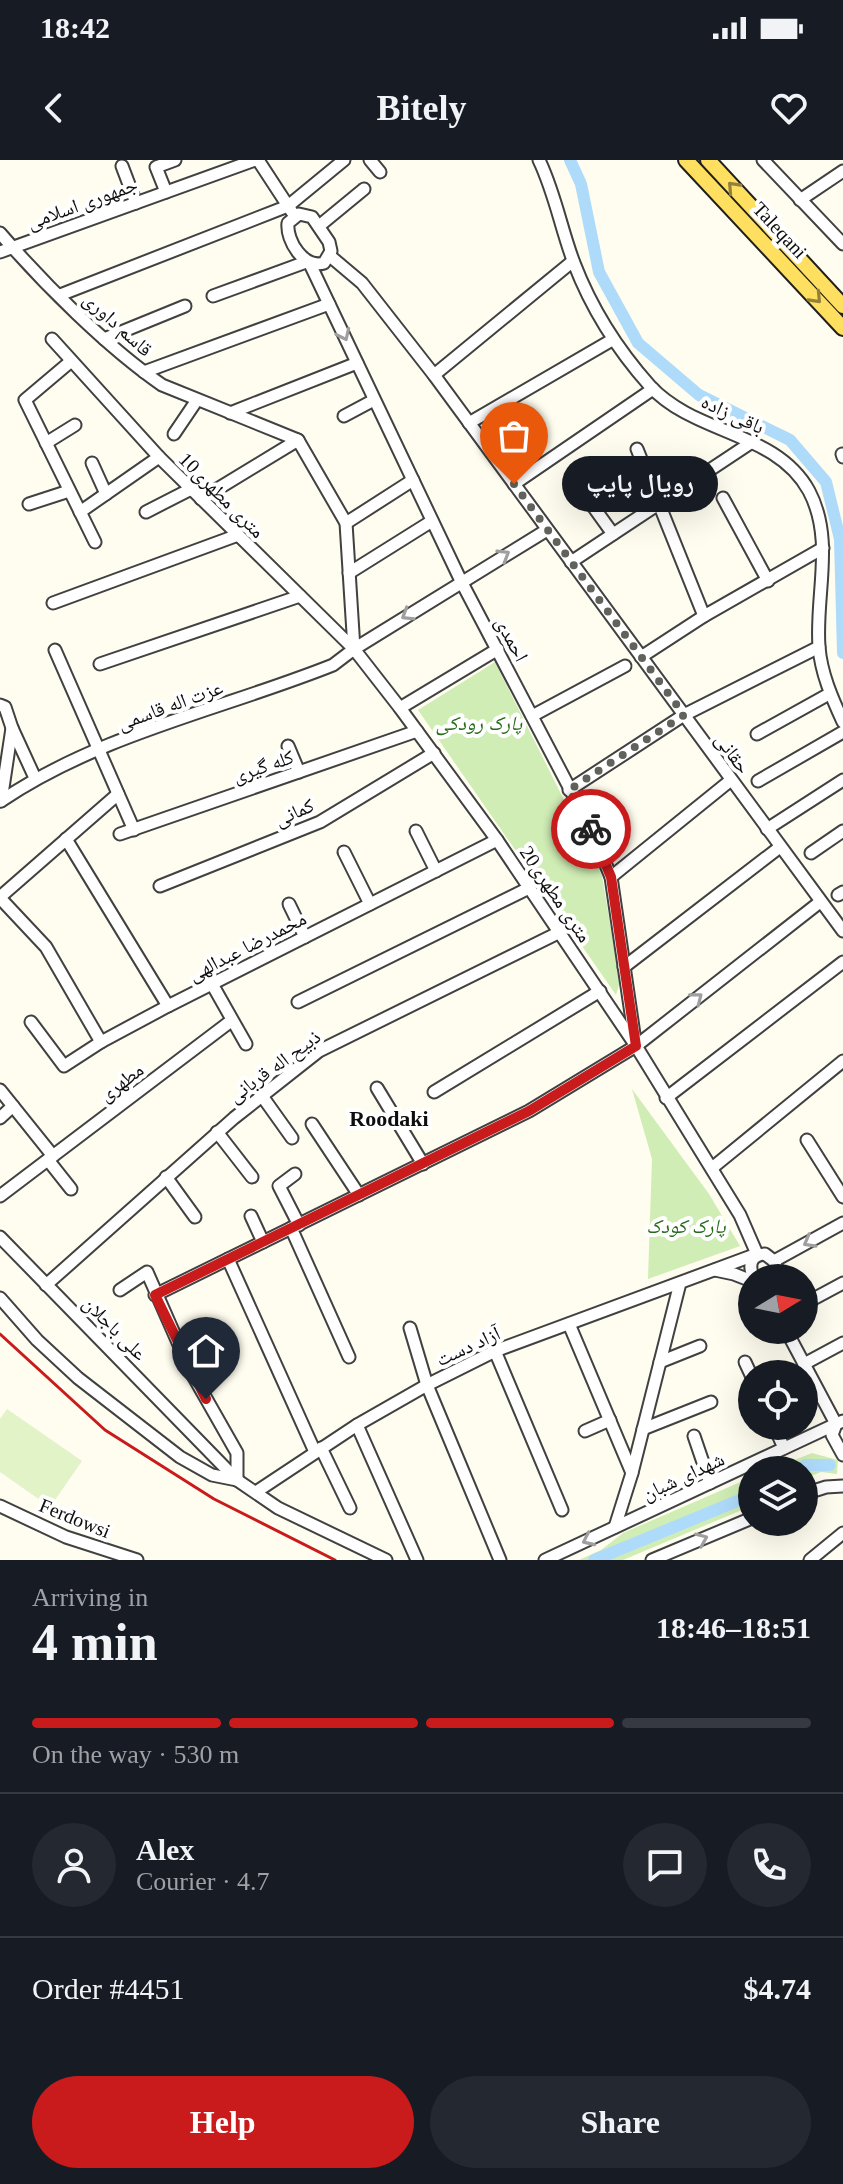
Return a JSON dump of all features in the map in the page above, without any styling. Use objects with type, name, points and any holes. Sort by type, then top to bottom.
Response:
[{"type":"main road","name":"Taleqani","points":[[686,160],[843,328]]},
{"type":"main road","name":"Taleqani","points":[[708,160],[843,306]]},
{"type":"street","points":[[166,192],[156,167],[175,160]]},
{"type":"street","name":"جمهوری اسلامی","points":[[0,252],[257,160]]},
{"type":"street","points":[[213,296],[308,263],[324,263],[330,256],[330,246],[319,226],[308,214],[291,211],[257,160]]},
{"type":"street","points":[[60,295],[291,211],[344,160]]},
{"type":"street","points":[[370,160],[380,172]]},
{"type":"street","name":"باقی زاده","points":[[539,160],[550,182],[573,261],[593,309],[612,340],[653,389],[697,420],[752,442],[784,460],[797,472],[817,510],[823,548],[819,647],[829,694],[843,722]]},
{"type":"street","points":[[764,160],[843,244]]},
{"type":"street","points":[[122,166],[136,203]]},
{"type":"street","points":[[800,200],[843,171]]},
{"type":"street","points":[[319,226],[364,189]]},
{"type":"street","name":"احمدی","points":[[291,211],[288,232],[329,304],[461,581],[591,829],[611,877],[636,1046]]},
{"type":"street","name":"قاسم داوری","points":[[0,233],[104,339],[162,385],[298,440]]},
{"type":"street","name":"حقانی","points":[[330,256],[362,283],[434,375],[842,929]]},
{"type":"street","points":[[434,375],[573,261]]},
{"type":"street","points":[[144,372],[329,304]]},
{"type":"street","points":[[104,339],[185,306]]},
{"type":"street","name":"10متری مطهری","points":[[52,339],[159,457],[354,649]]},
{"type":"street","points":[[469,423],[612,340]]},
{"type":"street","points":[[70,362],[25,400],[95,542]]},
{"type":"street","points":[[230,413],[357,363]]},
{"type":"street","points":[[514,484],[653,389]]},
{"type":"street","points":[[174,434],[197,400]]},
{"type":"street","points":[[344,416],[374,400]]},
{"type":"street","points":[[46,443],[75,425]]},
{"type":"street","points":[[201,499],[298,440],[346,523],[354,649]]},
{"type":"street","points":[[571,562],[752,442]]},
{"type":"street","points":[[637,449],[704,616]]},
{"type":"street","points":[[80,512],[159,457]]},
{"type":"street","points":[[92,463],[106,494]]},
{"type":"street","points":[[346,523],[413,480]]},
{"type":"street","points":[[146,512],[191,489]]},
{"type":"street","points":[[29,504],[69,491]]},
{"type":"street","points":[[598,491],[587,498],[613,534]]},
{"type":"street","points":[[723,498],[768,581]]},
{"type":"street","points":[[349,573],[432,521]]},
{"type":"street","name":"عزت اله قاسمی","points":[[1,801],[35,778],[99,750],[333,665],[461,581],[547,530]]},
{"type":"street","points":[[53,603],[238,535]]},
{"type":"street","points":[[641,657],[704,616],[823,548]]},
{"type":"street","points":[[100,664],[300,596]]},
{"type":"street","points":[[569,790],[684,715],[819,647]]},
{"type":"street","name":"20متری مطهری","points":[[354,649],[497,840],[600,991],[712,1168],[740,1215],[757,1254]]},
{"type":"street","points":[[400,708],[498,649]]},
{"type":"street","points":[[55,650],[134,830]]},
{"type":"street","points":[[532,716],[625,666]]},
{"type":"street","points":[[757,734],[829,694]]},
{"type":"street","points":[[0,705],[5,707],[35,778]]},
{"type":"street","points":[[1,801],[12,728]]},
{"type":"street","name":"کله گیری","points":[[120,834],[417,731]]},
{"type":"street","points":[[758,781],[843,732]]},
{"type":"street","points":[[288,746],[299,772]]},
{"type":"street","name":"کمانی","points":[[160,886],[320,822],[434,753]]},
{"type":"street","points":[[611,877],[731,780]]},
{"type":"street","points":[[767,829],[843,780]]},
{"type":"street","points":[[101,1042],[46,947],[0,898],[118,794]]},
{"type":"street","points":[[416,831],[436,871]]},
{"type":"street","points":[[811,853],[843,831]]},
{"type":"street","points":[[66,839],[168,1006]]},
{"type":"street","name":"محمدرضا عبدالهی","points":[[31,1022],[64,1066],[168,1006],[497,840]]},
{"type":"street","points":[[624,967],[780,847]]},
{"type":"street","points":[[344,852],[370,904]]},
{"type":"street","points":[[298,1002],[529,888]]},
{"type":"street","points":[[155,1295],[529,1111],[636,1046],[820,902]]},
{"type":"street","points":[[289,904],[305,937]]},
{"type":"street","name":"ذبیح اله قربانی","points":[[46,1285],[217,1132],[319,1051],[560,932]]},
{"type":"street","points":[[666,1098],[843,962]]},
{"type":"street","points":[[212,984],[246,1044]]},
{"type":"street","points":[[434,1092],[600,991]]},
{"type":"street","name":"مطهری","points":[[0,1196],[231,1021]]},
{"type":"street","points":[[712,1168],[843,1061]]},
{"type":"street","points":[[377,1088],[423,1164]]},
{"type":"street","points":[[0,1090],[71,1189]]},
{"type":"street","points":[[262,1096],[292,1138]]},
{"type":"street","points":[[0,1118],[13,1106]]},
{"type":"street","points":[[312,1124],[359,1195]]},
{"type":"street","points":[[217,1132],[252,1177]]},
{"type":"street","points":[[807,1140],[843,1197]]},
{"type":"street","points":[[295,1174],[279,1186],[349,1357]]},
{"type":"street","points":[[166,1177],[195,1217]]},
{"type":"street","points":[[251,1216],[263,1242]]},
{"type":"street","points":[[774,1261],[843,1223]]},
{"type":"street","name":"علی باجلان","points":[[0,1237],[237,1480]]},
{"type":"street","points":[[751,1264],[757,1254],[765,1254],[775,1264]]},
{"type":"street","name":"آزاد دست","points":[[256,1492],[357,1425],[495,1351],[757,1254]]},
{"type":"street","points":[[228,1259],[318,1450],[350,1508]]},
{"type":"street","points":[[714,1270],[738,1275]]},
{"type":"street","points":[[120,1290],[147,1272],[191,1372],[237,1453],[237,1480]]},
{"type":"street","points":[[615,1527],[632,1473],[680,1283]]},
{"type":"street","points":[[818,1296],[843,1283]]},
{"type":"street","points":[[0,1298],[37,1340],[78,1378],[180,1457],[212,1475],[237,1480],[278,1508],[386,1560]]},
{"type":"street","points":[[569,1324],[632,1473]]},
{"type":"street","points":[[410,1328],[427,1385],[500,1560]]},
{"type":"street","points":[[811,1360],[843,1343]]},
{"type":"street","points":[[660,1362],[700,1346]]},
{"type":"street","points":[[495,1351],[562,1510]]},
{"type":"street","points":[[818,1387],[839,1422],[832,1435],[843,1455]]},
{"type":"street","points":[[643,1429],[711,1402]]},
{"type":"street","points":[[585,1431],[610,1420]]},
{"type":"street","name":"شهدای شبان","points":[[545,1560],[839,1422]]},
{"type":"street","points":[[357,1425],[417,1560]]},
{"type":"street","points":[[694,1436],[710,1483]]},
{"type":"street","points":[[780,1440],[784,1448]]},
{"type":"street","points":[[818,1490],[843,1486]]},
{"type":"street","name":"Ferdowsi","points":[[0,1506],[66,1537],[137,1560]]},
{"type":"street","points":[[652,1560],[738,1524]]},
{"type":"street","points":[[810,1560],[843,1533]]},
{"type":"green space","name":"پارک رودکی","points":[[495,662],[602,876],[620,982],[616,995],[418,710]]},
{"type":"green space","name":"پارک کودک","points":[[632,1089],[709,1194],[740,1246],[648,1279],[652,1159]]},
{"type":"green space","points":[[7,1409],[82,1461],[50,1507],[0,1472],[0,1419]]},
{"type":"green space","points":[[812,1453],[838,1460],[837,1474],[818,1473],[818,1456],[804,1456]]},
{"type":"green space","points":[[738,1483],[738,1512],[623,1560],[579,1560],[601,1550],[623,1533]]},
{"type":"waterway","points":[[570,160],[581,184],[599,272],[638,343],[699,395],[790,440],[826,482],[840,539],[843,653]]},
{"type":"waterway","points":[[818,1465],[830,1465]]},
{"type":"waterway","points":[[594,1560],[738,1501]]},
{"type":"railway","points":[[0,1334],[105,1430],[214,1499],[335,1560]]},
{"type":"way so far","points":[[514,484],[684,715],[569,790],[591,829]]},
{"type":"place","name":"رویال پایپ","points":[[514,484]]},
{"type":"district","name":"Roodaki","points":[[389,1118]]},
{"type":"route","points":[[206,1399],[155,1295],[529,1111],[636,1046],[611,877],[591,829]]}]
